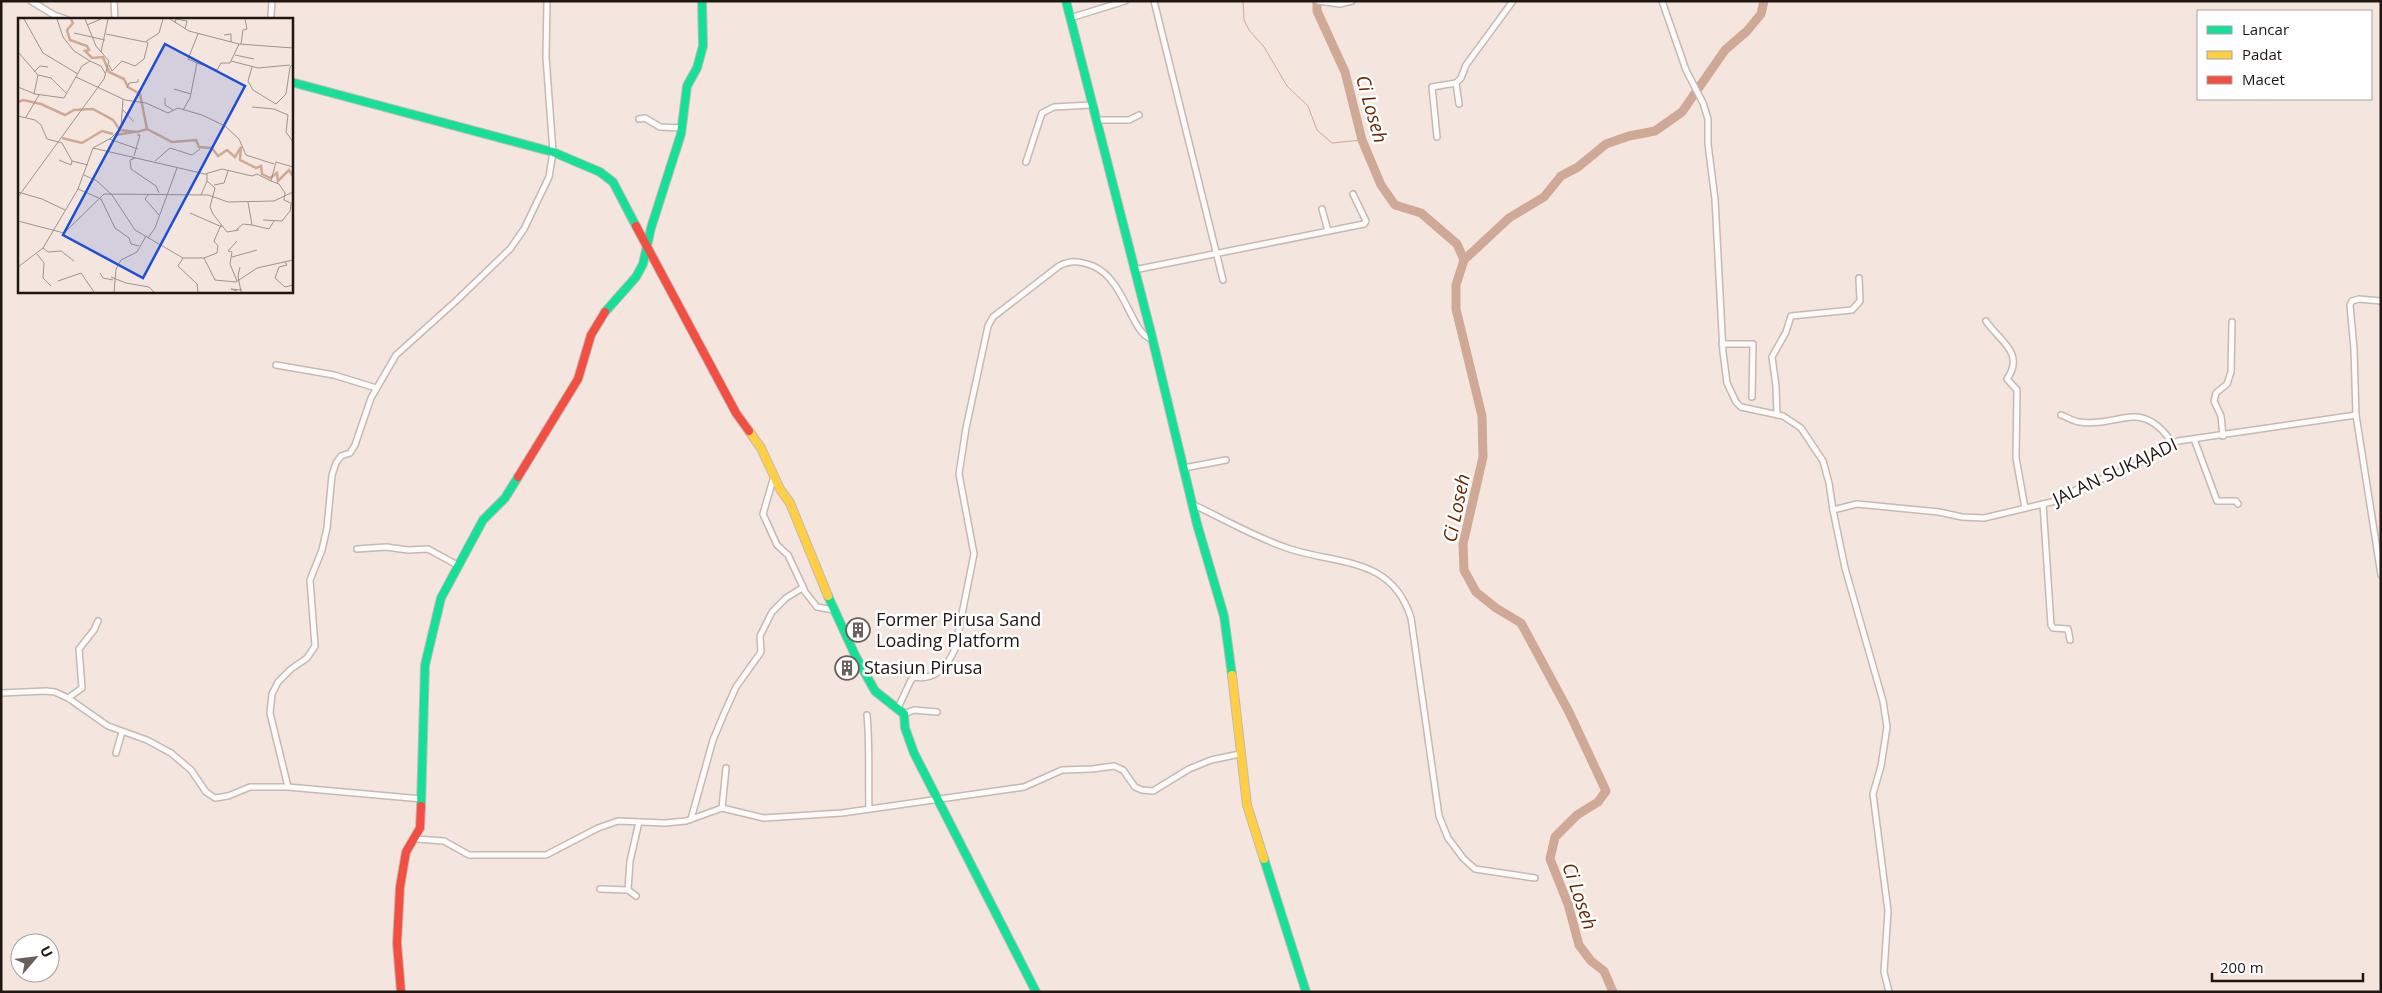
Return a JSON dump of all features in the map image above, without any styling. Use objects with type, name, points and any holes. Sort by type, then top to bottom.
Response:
[{"type":"street","points":[[31,1],[54,15],[63,18]]},
{"type":"street","points":[[114,1],[115,18]]},
{"type":"street","points":[[271,14],[272,1]]},
{"type":"street","points":[[288,787],[270,713],[272,694],[284,675],[308,658],[315,646],[310,580],[322,550],[327,528],[334,469],[341,456],[350,453],[355,445],[376,388],[396,355],[510,249],[524,229],[550,178],[553,152],[546,57],[547,1]]},
{"type":"street","points":[[401,992],[397,956],[401,888],[407,849],[416,839],[420,828],[425,665],[441,598],[483,520],[505,498],[578,379],[591,335],[606,311],[636,277],[643,264],[682,128],[687,86],[696,68],[703,46],[702,1]]},
{"type":"street","points":[[1066,1],[1192,504],[1228,635],[1247,805],[1306,992]]},
{"type":"street","points":[[1070,18],[1125,1]]},
{"type":"street","points":[[1154,1],[1162,42],[1218,254],[1223,280]]},
{"type":"street","points":[[1318,1],[1340,4],[1352,1]]},
{"type":"street","points":[[1437,138],[1432,87],[1456,84],[1461,78],[1466,65],[1513,1]]},
{"type":"street","points":[[1662,1],[1686,70],[1699,95],[1708,119],[1708,144],[1715,198],[1722,344],[1727,383],[1736,402],[1746,409],[1783,416],[1801,428],[1823,461],[1830,483],[1833,510],[1845,568],[1883,701],[1887,727],[1881,766],[1873,794],[1888,911],[1884,972],[1889,992]]},
{"type":"street","points":[[292,82],[553,152],[600,172],[613,182],[736,413],[761,448],[805,536],[834,610],[875,690],[901,711],[937,712]]},
{"type":"street","points":[[1456,84],[1459,104]]},
{"type":"street","points":[[1026,162],[1042,113],[1054,106],[1091,104]]},
{"type":"street","points":[[1095,120],[1129,120],[1140,115]]},
{"type":"street","points":[[639,118],[647,119],[660,127],[682,128]]},
{"type":"street","points":[[1134,270],[1366,223],[1353,194]]},
{"type":"street","points":[[1322,209],[1328,231]]},
{"type":"street","points":[[1036,992],[914,753],[901,711],[914,677],[922,679],[940,672],[949,663],[955,649],[974,554],[959,474],[966,428],[988,326],[993,317],[1059,266],[1071,261],[1084,262],[1096,267],[1113,281],[1140,332],[1152,339]]},
{"type":"street","points":[[1777,415],[1776,386],[1772,358],[1786,332],[1791,316],[1854,309],[1860,299],[1859,278]]},
{"type":"street","points":[[2381,301],[2359,299],[2352,301],[2350,305],[2354,349],[2356,415],[2381,575]]},
{"type":"street","points":[[1986,321],[2007,345],[2013,359],[2013,370],[2007,378],[2017,390],[2016,458],[2025,508]]},
{"type":"street","points":[[2223,436],[2221,416],[2214,401],[2216,394],[2228,384],[2231,372],[2232,322]]},
{"type":"street","points":[[1722,344],[1753,344],[1752,397]]},
{"type":"street","points":[[276,365],[334,374],[376,388]]},
{"type":"street","points":[[2061,415],[2078,422],[2134,416],[2146,418],[2165,432],[2173,444]]},
{"type":"street","name":"JALAN SUKAJADI","points":[[1833,510],[1857,504],[1984,518],[2060,500],[2077,489],[2134,466],[2173,444],[2356,415]]},
{"type":"street","points":[[2194,440],[2218,501],[2236,501],[2238,504]]},
{"type":"street","points":[[1184,468],[1226,460]]},
{"type":"street","points":[[774,476],[763,514],[777,545],[788,555],[804,589],[817,607],[834,610]]},
{"type":"street","points":[[1192,504],[1290,549],[1340,560],[1378,573],[1396,587],[1411,618],[1438,816],[1444,832],[1463,858],[1475,868],[1535,878]]},
{"type":"street","points":[[2043,504],[2051,625],[2053,628],[2068,629],[2070,640]]},
{"type":"street","points":[[357,549],[386,547],[408,550],[428,549],[458,566]]},
{"type":"street","points":[[690,819],[713,740],[736,687],[761,652],[760,636],[773,610],[797,590],[804,589]]},
{"type":"street","points":[[68,698],[82,688],[78,649],[94,630],[98,621]]},
{"type":"street","points":[[1,693],[46,691],[55,692],[68,698],[108,726],[147,740],[171,753],[191,770],[210,796],[221,798],[250,787],[288,787],[422,799]]},
{"type":"street","points":[[867,715],[870,749],[868,771],[869,809]]},
{"type":"street","points":[[116,753],[122,732]]},
{"type":"street","points":[[416,839],[444,841],[469,855],[546,855],[607,824],[618,821],[664,823],[690,819],[722,808],[764,818],[842,813],[1024,786],[1062,770],[1092,769],[1108,766],[1123,770],[1135,787],[1153,791],[1189,769],[1211,760],[1240,754]]},
{"type":"street","points":[[722,808],[726,768]]},
{"type":"street","points":[[628,890],[630,864],[639,822]]},
{"type":"street","points":[[600,889],[628,890],[636,896]]},
{"type":"waterway","points":[[1243,1],[1244,20],[1249,30],[1264,47],[1287,86],[1308,106],[1317,130],[1332,143],[1362,140]]},
{"type":"waterway","name":"Ci Loseh","points":[[1317,1],[1317,11],[1345,72],[1362,140],[1381,185],[1395,205],[1421,213],[1457,244],[1464,260],[1456,285],[1456,309],[1482,416],[1483,457],[1463,544],[1464,570],[1476,592],[1496,608],[1521,623],[1569,712],[1606,791],[1598,802],[1577,815],[1555,837],[1550,859],[1568,904],[1579,945],[1591,961],[1604,971],[1613,992]]},
{"type":"waterway","points":[[1464,260],[1509,218],[1544,197],[1561,176],[1578,167],[1606,144],[1629,136],[1655,131],[1682,112],[1725,50],[1747,31],[1761,14],[1764,1]]},
{"type":"traffic: fast","points":[[605,312],[636,277],[643,264],[651,228],[681,134],[687,86],[697,68],[703,46],[702,1]]},
{"type":"traffic: fast","points":[[1066,1],[1151,333],[1197,524],[1224,616],[1232,675]]},
{"type":"traffic: fast","points":[[292,82],[553,152],[600,172],[613,182],[636,226]]},
{"type":"traffic: fast","points":[[421,806],[425,665],[441,598],[483,520],[505,498],[518,477]]},
{"type":"traffic: fast","points":[[828,596],[856,657],[875,691],[904,714],[905,728],[914,753],[1036,992]]},
{"type":"traffic: fast","points":[[1264,859],[1306,992]]},
{"type":"traffic: slow","points":[[749,431],[761,448],[780,489],[790,503],[828,596]]},
{"type":"traffic: slow","points":[[1232,675],[1247,805],[1264,859]]},
{"type":"traffic: jam","points":[[636,226],[736,413],[749,431]]},
{"type":"traffic: jam","points":[[518,477],[578,379],[591,335],[605,312]]},
{"type":"traffic: jam","points":[[401,992],[397,943],[400,887],[406,852],[420,828],[421,806]]},
{"type":"place","name":"Former Pirusa Sand Loading Platform","points":[[858,630]]},
{"type":"place","name":"Stasiun Pirusa","points":[[847,668]]}]
